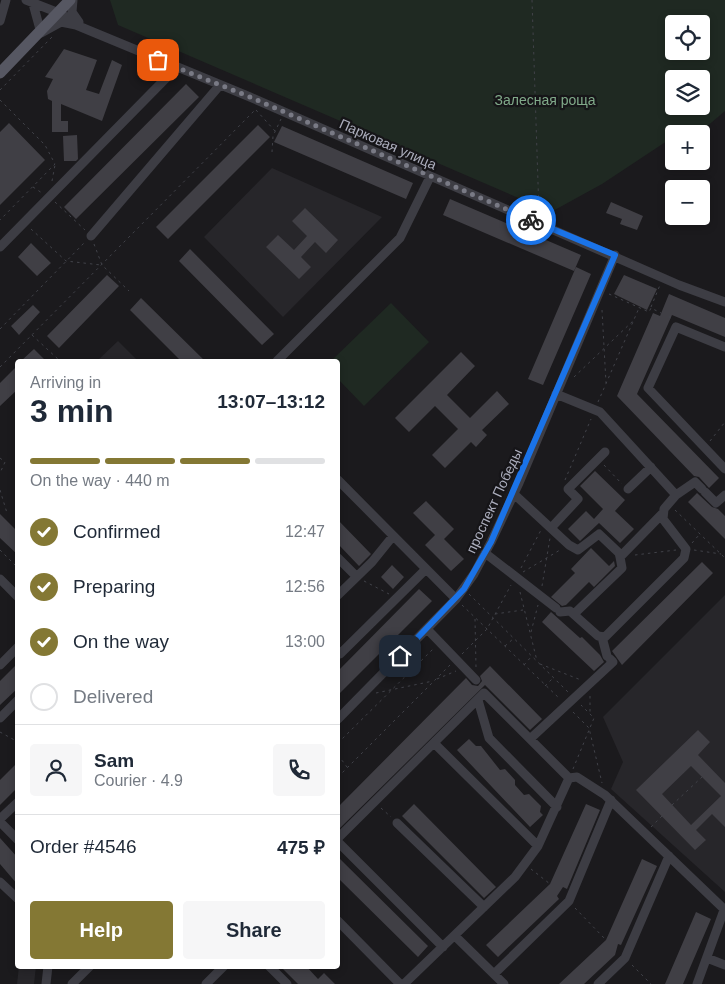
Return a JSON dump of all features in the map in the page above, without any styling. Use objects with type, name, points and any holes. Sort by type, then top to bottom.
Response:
[{"type":"main road","points":[[0,73],[41,33],[71,0]]},
{"type":"street","points":[[0,21],[6,0]]},
{"type":"street","points":[[71,0],[72,12],[75,18],[88,30]]},
{"type":"street","points":[[30,1],[59,13],[88,30]]},
{"type":"street","points":[[30,1],[41,33]]},
{"type":"street","name":"Парковая улица","points":[[41,33],[62,22],[88,30],[220,85],[257,106],[284,113],[615,255],[664,278],[725,302]]},
{"type":"street","points":[[0,247],[176,68]]},
{"type":"street","points":[[91,236],[220,85]]},
{"type":"street","points":[[279,359],[400,238],[430,177]]},
{"type":"street","name":"проспект Победы","points":[[340,717],[464,589],[485,553],[514,494],[615,255]]},
{"type":"street","points":[[725,346],[676,327],[648,388],[725,468]]},
{"type":"street","points":[[556,394],[595,410],[610,422],[676,494]]},
{"type":"street","points":[[551,528],[578,499],[568,490],[601,456]]},
{"type":"street","points":[[628,489],[651,467]]},
{"type":"street","points":[[340,482],[456,599]]},
{"type":"street","points":[[620,557],[662,514],[676,494],[695,482],[716,503],[724,497]]},
{"type":"street","points":[[514,494],[569,545],[578,550],[599,534],[620,553],[622,568],[574,614]]},
{"type":"street","points":[[602,637],[608,635],[684,558],[686,549],[666,525],[662,514]]},
{"type":"street","points":[[340,592],[393,536]]},
{"type":"street","points":[[485,553],[558,610],[570,611],[602,637],[609,658],[613,662],[530,740]]},
{"type":"street","points":[[340,560],[356,576]]},
{"type":"street","points":[[340,652],[426,570]]},
{"type":"street","points":[[0,579],[15,593]]},
{"type":"street","points":[[426,629],[464,667],[480,690],[569,778]]},
{"type":"street","points":[[0,665],[15,650]]},
{"type":"street","points":[[340,836],[434,743],[480,690]]},
{"type":"street","points":[[480,690],[489,738],[557,807]]},
{"type":"street","points":[[0,718],[15,703]]},
{"type":"street","points":[[434,743],[538,846]]},
{"type":"street","points":[[569,778],[577,777],[608,797],[725,910],[697,984]]},
{"type":"street","points":[[404,984],[515,877],[538,846],[569,778]]},
{"type":"street","points":[[494,974],[569,901],[608,797]]},
{"type":"street","points":[[15,805],[0,821],[15,837]]},
{"type":"street","points":[[397,823],[484,907]]},
{"type":"street","points":[[340,844],[443,947]]},
{"type":"street","points":[[598,984],[625,958],[669,856]]},
{"type":"street","points":[[0,882],[15,896]]},
{"type":"street","points":[[340,923],[400,984]]},
{"type":"street","points":[[455,936],[504,984]]},
{"type":"street","points":[[706,958],[725,966]]},
{"type":"street","points":[[46,984],[48,969]]},
{"type":"street","points":[[72,984],[87,969]]},
{"type":"street","points":[[206,984],[221,969]]},
{"type":"street","points":[[271,969],[287,984]]},
{"type":"path","points":[[532,0],[540,224]]},
{"type":"path","points":[[0,90],[56,34]]},
{"type":"path","points":[[0,100],[44,144],[55,164],[50,196]]},
{"type":"path","points":[[0,367],[102,266],[257,106],[275,132]]},
{"type":"path","points":[[272,152],[275,132],[284,113]]},
{"type":"path","points":[[0,220],[55,164]]},
{"type":"path","points":[[32,187],[50,196],[91,236],[102,266],[129,291]]},
{"type":"path","points":[[25,223],[66,261],[102,266]]},
{"type":"path","points":[[0,329],[91,236]]},
{"type":"path","points":[[601,290],[649,312],[664,278]]},
{"type":"path","points":[[568,490],[563,484],[640,308]]},
{"type":"path","points":[[651,308],[662,313]]},
{"type":"path","points":[[602,309],[606,384]]},
{"type":"path","points":[[570,381],[635,319]]},
{"type":"path","points":[[32,335],[58,359]]},
{"type":"path","points":[[705,448],[725,422]]},
{"type":"path","points":[[601,456],[628,489]]},
{"type":"path","points":[[0,458],[5,462],[0,473]]},
{"type":"path","points":[[0,490],[8,513]]},
{"type":"path","points":[[668,504],[725,558]]},
{"type":"path","points":[[530,634],[541,595],[551,528]]},
{"type":"path","points":[[686,549],[700,534]]},
{"type":"path","points":[[537,662],[516,576],[569,545]]},
{"type":"path","points":[[620,557],[686,549],[721,554]]},
{"type":"path","points":[[0,550],[15,565]]},
{"type":"path","points":[[356,576],[397,598]]},
{"type":"path","points":[[464,589],[594,718],[569,778]]},
{"type":"path","points":[[456,599],[589,728],[608,797]]},
{"type":"path","points":[[496,614],[524,610]]},
{"type":"path","points":[[475,618],[480,690]]},
{"type":"path","points":[[505,646],[513,638]]},
{"type":"path","points":[[340,741],[440,642]]},
{"type":"path","points":[[524,664],[532,656]]},
{"type":"path","points":[[540,664],[589,684],[590,714]]},
{"type":"path","points":[[360,696],[435,680],[464,667]]},
{"type":"path","points":[[546,686],[554,678]]},
{"type":"path","points":[[0,732],[15,740]]},
{"type":"path","points":[[340,758],[347,767]]},
{"type":"path","points":[[672,805],[702,776]]},
{"type":"path","points":[[375,801],[397,823]]},
{"type":"path","points":[[645,833],[662,816]]},
{"type":"path","points":[[525,864],[550,884]]},
{"type":"path","points":[[569,901],[606,940]]},
{"type":"path","points":[[625,958],[651,984]]},
{"type":"shaded area","points":[[272,168],[382,217],[283,317],[204,237]]},
{"type":"shaded area","points":[[118,341],[136,359],[99,359]]},
{"type":"shaded area","points":[[725,595],[725,892],[611,789],[623,762],[603,717]]},
{"type":"shaded area","points":[[19,969],[36,969],[34,984],[17,984]]},
{"type":"green space","name":"Залесная роща","points":[[110,0],[725,0],[725,111],[709,125],[665,125],[665,142],[602,184],[551,212],[118,25]]},
{"type":"green space","points":[[391,303],[429,342],[364,406],[340,381],[340,359],[333,359]]},
{"type":"building","points":[[64,49],[97,60],[86,90],[99,94],[112,60],[122,65],[102,121],[61,104],[61,121],[68,121],[68,132],[52,132],[52,101],[48,99],[47,91],[53,79],[45,77]]},
{"type":"building","points":[[186,84],[199,97],[76,219],[64,207]]},
{"type":"building","points":[[9,123],[45,160],[0,205],[0,132]]},
{"type":"building","points":[[258,125],[270,137],[168,239],[156,227]]},
{"type":"building","points":[[282,126],[413,183],[406,199],[274,142]]},
{"type":"building","points":[[77,135],[78,159],[76,161],[64,161],[63,136]]},
{"type":"building","points":[[450,199],[581,255],[574,271],[443,215]]},
{"type":"building","points":[[611,202],[643,216],[637,230],[620,224],[622,219],[606,213]]},
{"type":"building","points":[[305,208],[338,240],[326,253],[315,242],[301,257],[311,267],[299,279],[266,247],[278,235],[294,250],[307,236],[292,221]]},
{"type":"building","points":[[31,243],[51,263],[37,276],[18,257]]},
{"type":"building","points":[[190,249],[274,334],[262,345],[179,261]]},
{"type":"building","points":[[576,267],[591,274],[543,385],[528,379]]},
{"type":"building","points":[[107,275],[119,286],[59,348],[47,336]]},
{"type":"building","points":[[624,275],[657,289],[647,310],[614,294]]},
{"type":"building","points":[[669,294],[725,318],[725,337],[672,315],[637,394],[719,478],[709,488],[699,477],[694,476],[617,396],[653,313],[660,316]]},
{"type":"building","points":[[141,298],[203,359],[179,359],[130,310]]},
{"type":"building","points":[[33,305],[40,312],[19,335],[11,326]]},
{"type":"building","points":[[34,349],[44,359],[23,359]]},
{"type":"building","points":[[461,352],[475,366],[447,395],[470,418],[497,391],[509,404],[482,430],[487,435],[476,447],[471,442],[445,468],[432,455],[458,429],[435,406],[409,432],[395,418]]},
{"type":"building","points":[[15,368],[15,392],[0,406],[0,383]]},
{"type":"building","points":[[595,471],[625,500],[615,511],[634,529],[620,543],[599,523],[580,541],[568,529],[586,511],[594,519],[603,509],[580,486]]},
{"type":"building","points":[[697,493],[725,516],[725,539],[688,502]]},
{"type":"building","points":[[426,501],[454,529],[444,539],[464,559],[451,571],[425,545],[435,535],[413,513]]},
{"type":"building","points":[[0,514],[15,529],[15,552],[0,538]]},
{"type":"building","points":[[340,522],[371,554],[359,566],[340,546]]},
{"type":"building","points":[[591,548],[609,566],[614,561],[615,566],[594,587],[589,582],[566,605],[562,606],[551,597],[575,573],[571,569]]},
{"type":"building","points":[[702,562],[713,573],[622,665],[612,651]]},
{"type":"building","points":[[392,565],[404,577],[393,589],[381,577]]},
{"type":"building","points":[[419,589],[432,601],[340,693],[340,669]]},
{"type":"building","points":[[551,612],[580,638],[582,637],[600,655],[604,662],[594,671],[542,622]]},
{"type":"building","points":[[15,666],[15,691],[0,705],[0,681]]},
{"type":"building","points":[[490,666],[542,719],[530,730],[485,685],[340,828],[340,805],[466,678],[472,685],[478,686],[482,681],[480,676]]},
{"type":"building","points":[[698,730],[710,742],[698,755],[725,783],[725,827],[712,814],[696,830],[706,840],[695,850],[636,790]],"holes":[[[691,766],[721,796],[691,825],[662,794]]]},
{"type":"building","points":[[469,739],[476,746],[481,746],[500,770],[505,769],[515,780],[515,785],[524,795],[529,794],[541,806],[540,812],[543,815],[530,827],[457,750]]},
{"type":"building","points":[[15,765],[15,790],[0,805],[0,780]]},
{"type":"building","points":[[414,804],[496,887],[484,898],[402,816]]},
{"type":"building","points":[[586,804],[600,810],[567,889],[563,887],[557,896],[559,899],[498,957],[486,945],[550,884]]},
{"type":"building","points":[[0,838],[15,855],[15,882],[0,864]]},
{"type":"building","points":[[340,859],[428,946],[418,957],[340,880]]},
{"type":"building","points":[[642,859],[657,866],[621,945],[618,944],[615,955],[584,984],[559,984],[606,940]]},
{"type":"building","points":[[696,912],[711,919],[683,984],[665,984]]},
{"type":"building","points":[[283,969],[309,969],[318,979],[324,973],[335,984],[298,984]]},
{"type":"way so far","points":[[158,60],[250,97],[531,220]]},
{"type":"route","points":[[400,656],[456,599],[474,574],[518,483],[615,255],[531,220]]}]
